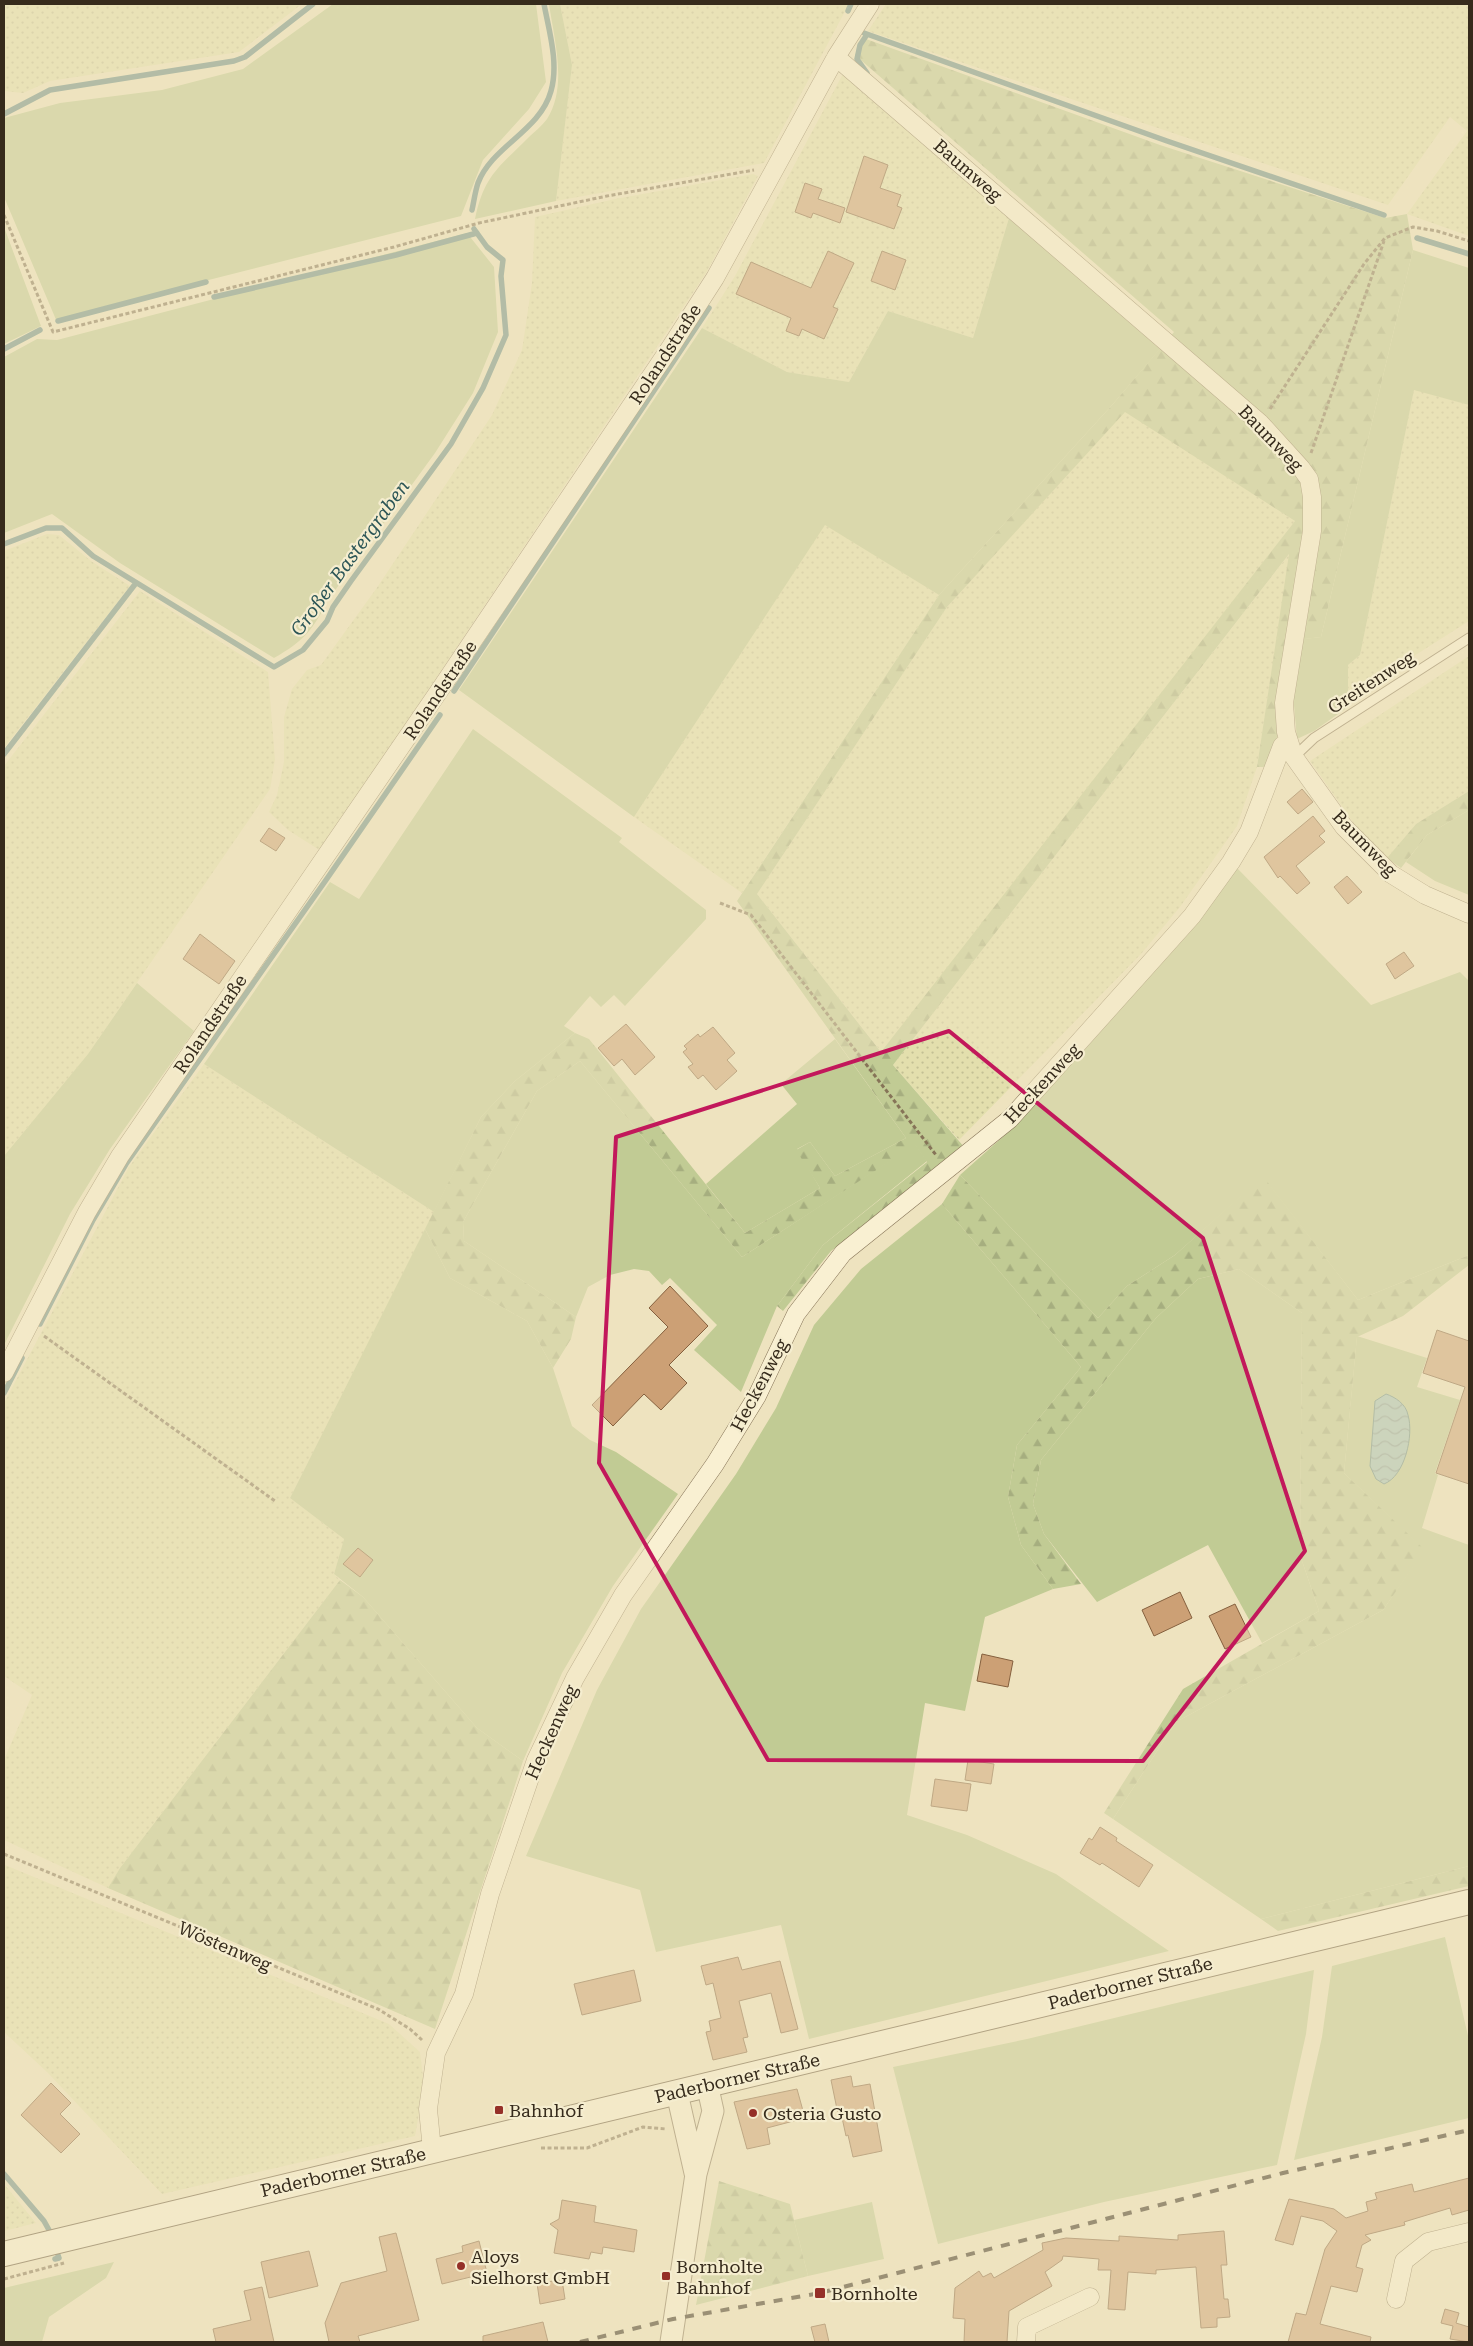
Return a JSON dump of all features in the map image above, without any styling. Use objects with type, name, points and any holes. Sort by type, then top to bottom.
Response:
[{"type":"main road","name":"Paderborner Straße","points":[[4,2254],[1469,1902]]},
{"type":"street","name":"Rolandstraße","points":[[4,1373],[87,1212],[120,1156],[439,692],[670,348],[715,278],[836,57],[870,4]]},
{"type":"street","name":"Baumweg","points":[[836,57],[1260,423],[1301,468],[1309,479],[1312,497],[1312,531],[1284,703],[1291,749],[1344,827],[1391,874],[1425,895],[1469,914]]},
{"type":"street","name":"Heckenweg","points":[[432,2150],[428,2109],[436,2053],[464,1994],[490,1894],[536,1760],[575,1678],[623,1594],[715,1464],[757,1396],[796,1314],[843,1253],[1010,1119],[1192,916],[1231,862],[1249,832],[1282,746],[1291,749]]},
{"type":"street","points":[[671,2342],[696,2174],[713,2111],[707,2084]]},
{"type":"street","points":[[676,2093],[696,2174]]},
{"type":"street","points":[[1396,2299],[1404,2261],[1428,2242],[1469,2232]]},
{"type":"street","points":[[1026,2342],[1027,2328],[1090,2297]]},
{"type":"lane","name":"Greitenweg","points":[[1291,749],[1314,738],[1469,638]]},
{"type":"path","points":[[4,215],[53,332],[394,247],[479,223],[607,196],[777,166]]},
{"type":"path","points":[[1260,423],[1364,264],[1385,238],[1413,227],[1437,231],[1469,241]]},
{"type":"path","points":[[1301,468],[1309,460],[1385,238]]},
{"type":"path","points":[[720,903],[751,915],[948,1169]]},
{"type":"path","points":[[28,1325],[275,1500]]},
{"type":"path","name":"Wöstenweg","points":[[4,1854],[378,2009],[410,2029],[436,2053]]},
{"type":"path","points":[[536,2148],[588,2148],[643,2127],[672,2130]]},
{"type":"highlighted area","points":[[949,1031],[1203,1238],[1305,1551],[1143,1761],[768,1760],[599,1463],[616,1137]]},
{"type":"shaded area","points":[[4,4],[302,4],[239,52],[50,81],[23,93],[4,91]]},
{"type":"shaded area","points":[[560,4],[849,4],[764,163],[556,201],[572,65]]},
{"type":"shaded area","points":[[886,4],[1469,4],[1469,236],[1407,214],[1467,131],[1450,117],[1388,205],[868,31]]},
{"type":"shaded area","points":[[845,70],[1009,218],[973,338],[888,311],[849,382],[787,372],[702,328],[735,276]]},
{"type":"shaded area","points":[[753,174],[758,176],[706,273],[321,851],[288,830],[269,812],[277,795],[284,762],[284,717],[292,689],[307,670],[321,665],[376,589],[492,415],[522,350],[532,283],[535,217],[615,199]]},
{"type":"shaded area","points":[[1414,389],[1469,405],[1469,621],[1348,698],[1348,665],[1360,655]]},
{"type":"shaded area","points":[[1125,411],[1295,521],[882,1053],[757,894],[947,607]]},
{"type":"shaded area","points":[[825,524],[939,595],[742,893],[634,817]]},
{"type":"shaded area","points":[[47,534],[59,535],[91,561],[130,586],[4,748],[4,551]]},
{"type":"shaded area","points":[[1290,553],[1257,767],[1237,826],[1180,907],[1141,954],[959,1140],[893,1065]]},
{"type":"shaded area","points":[[140,591],[268,672],[275,760],[270,789],[88,1054],[4,1156],[4,766]]},
{"type":"shaded area","points":[[1469,656],[1469,791],[1416,824],[1387,858],[1355,825],[1310,761]]},
{"type":"shaded area","points":[[204,1064],[434,1212],[290,1498],[344,1539],[334,1574],[340,1580],[120,1868],[108,1888],[4,1840],[4,1760],[32,1695],[4,1676],[4,1403],[129,1167]]},
{"type":"shaded area","points":[[5,1865],[389,2024],[420,2052],[424,2086],[415,2136],[162,2194],[48,2073],[4,2032]]},
{"type":"shaded area","points":[[4,2184],[36,2223],[4,2231]]},
{"type":"green space","points":[[333,4],[536,4],[546,82],[529,109],[483,160],[461,216],[102,307],[57,322],[4,197],[4,118],[60,103],[162,90],[243,69]]},
{"type":"green space","points":[[549,4],[560,4],[572,65],[556,201],[475,219],[488,182],[500,165],[545,122],[553,106],[557,92],[558,62]]},
{"type":"green space","points":[[866,39],[1160,145],[1385,218],[1407,214],[1413,250],[1321,637],[1289,641],[1280,727],[1269,767],[1257,767],[1289,554],[893,1065],[965,1148],[831,1251],[783,1311],[777,1306],[823,1245],[927,1162],[915,1145],[742,1257],[580,1061],[537,1091],[463,1222],[464,1241],[576,1317],[571,1339],[553,1368],[527,1321],[450,1278],[425,1229],[481,1117],[515,1081],[575,1033],[589,1039],[745,1233],[820,1188],[796,1150],[810,1142],[835,1176],[906,1138],[737,901],[939,595],[1113,404],[1174,332],[855,55]],"holes":[[[1125,412],[1295,521],[881,1052],[757,894],[947,607]]]},
{"type":"green space","points":[[1009,218],[1160,349],[1113,404],[939,595],[825,525],[634,817],[459,690],[702,328],[787,372],[849,382],[888,311],[973,338]]},
{"type":"green space","points":[[4,227],[41,326],[4,344]]},
{"type":"green space","points":[[467,233],[494,267],[498,332],[473,393],[435,453],[328,600],[307,634],[284,652],[274,658],[120,563],[52,514],[4,533],[4,357],[37,339],[57,340]]},
{"type":"green space","points":[[1413,250],[1469,268],[1469,405],[1414,390],[1360,655],[1348,665],[1348,707],[1314,731],[1297,739],[1293,694],[1303,639],[1321,637]]},
{"type":"green space","points":[[473,729],[622,838],[619,842],[706,910],[706,919],[625,1006],[614,995],[601,1007],[590,996],[564,1026],[575,1033],[515,1081],[481,1117],[434,1212],[204,1064],[330,882],[359,899]]},
{"type":"green space","points":[[1469,791],[1469,810],[1427,835],[1401,868],[1387,858],[1416,824]]},
{"type":"green space","points":[[1469,810],[1469,895],[1435,881],[1406,862],[1427,835]]},
{"type":"green space","points":[[1237,868],[1371,1005],[1460,972],[1469,981],[1469,1255],[1358,1300],[1263,1177],[1175,1255],[1127,1286],[1098,1318],[960,1175],[1015,1126]]},
{"type":"green space","points":[[137,983],[194,1031],[110,1149],[70,1214],[4,1345],[4,1156],[88,1054]]},
{"type":"green space","points":[[835,1039],[906,1138],[835,1176],[810,1142],[797,1149],[820,1188],[745,1233],[706,1184],[797,1104],[781,1084]]},
{"type":"green space","points":[[580,1061],[742,1257],[915,1144],[927,1161],[823,1245],[777,1306],[741,1392],[694,1350],[717,1325],[670,1278],[662,1285],[649,1271],[634,1269],[610,1275],[588,1287],[576,1317],[464,1241],[463,1222],[537,1091]]},
{"type":"green space","points":[[960,1175],[1098,1318],[1127,1286],[1175,1255],[1263,1176],[1358,1300],[1469,1255],[1469,1265],[1403,1316],[1357,1337],[1344,1473],[1425,1550],[1383,1610],[1176,1722],[1113,1819],[1104,1813],[1183,1689],[1319,1611],[1300,1555],[1302,1313],[1239,1269],[1198,1279],[1156,1318],[1041,1460],[1033,1504],[1044,1534],[1081,1584],[1053,1589],[1021,1545],[1008,1497],[1017,1445],[1081,1367],[942,1204]]},
{"type":"green space","points":[[942,1204],[1081,1367],[1017,1445],[1008,1497],[1021,1545],[1053,1589],[985,1617],[965,1711],[925,1703],[907,1815],[967,1835],[1056,1874],[1169,1951],[809,2039],[781,1925],[656,1952],[640,1890],[526,1856],[597,1690],[641,1609],[736,1474],[776,1408],[814,1325],[861,1269]]},
{"type":"green space","points":[[425,1229],[450,1278],[527,1321],[553,1368],[572,1426],[590,1440],[616,1452],[678,1494],[613,1586],[562,1673],[523,1761],[477,1728],[363,1597],[334,1574],[344,1539],[290,1498]]},
{"type":"green space","points":[[1239,1269],[1302,1313],[1300,1555],[1319,1611],[1262,1643],[1208,1545],[1097,1602],[1044,1534],[1033,1504],[1041,1460],[1156,1318],[1198,1279]]},
{"type":"green space","points":[[1357,1336],[1427,1358],[1417,1387],[1460,1400],[1435,1473],[1438,1475],[1422,1528],[1469,1545],[1469,1866],[1261,1919],[1113,1819],[1176,1722],[1383,1610],[1424,1550],[1344,1473]]},
{"type":"green space","points":[[340,1580],[363,1597],[477,1728],[523,1761],[435,2029],[108,1888],[120,1868]]},
{"type":"green space","points":[[1469,1866],[1469,1886],[1278,1931],[1261,1919]]},
{"type":"green space","points":[[1445,1937],[1469,2040],[1469,2118],[1294,2160],[1322,2037],[1332,1966]]},
{"type":"green space","points":[[1314,1970],[1306,2034],[1277,2165],[1104,2202],[938,2244],[893,2067],[1027,2039]]},
{"type":"green space","points":[[719,2181],[790,2204],[808,2276],[696,2305]]},
{"type":"green space","points":[[872,2202],[884,2259],[808,2276],[794,2220]]},
{"type":"green space","points":[[114,2262],[106,2278],[49,2317],[42,2342],[4,2342],[4,2288]]},
{"type":"water","points":[[1386,1394],[1403,1404],[1410,1423],[1410,1433],[1409,1444],[1402,1464],[1391,1480],[1384,1484],[1376,1479],[1370,1466],[1375,1401]]},
{"type":"building","points":[[864,156],[888,165],[880,188],[901,195],[897,206],[902,208],[894,229],[846,212]]},
{"type":"building","points":[[805,183],[822,189],[818,199],[845,208],[840,223],[813,213],[811,218],[795,212]]},
{"type":"building","points":[[828,251],[854,263],[833,307],[838,309],[824,339],[802,329],[799,336],[786,331],[791,318],[736,294],[751,262],[811,288]]},
{"type":"building","points":[[882,251],[906,260],[895,290],[871,281]]},
{"type":"building","points":[[1302,789],[1313,802],[1298,814],[1287,802]]},
{"type":"building","points":[[1313,816],[1325,831],[1319,836],[1325,842],[1296,866],[1310,883],[1297,894],[1280,876],[1278,878],[1264,857]]},
{"type":"building","points":[[269,828],[285,838],[276,851],[260,841]]},
{"type":"building","points":[[1347,876],[1362,892],[1348,904],[1334,887]]},
{"type":"building","points":[[200,934],[235,961],[219,984],[183,959]]},
{"type":"building","points":[[1404,952],[1414,966],[1395,979],[1386,964]]},
{"type":"building","points":[[626,1024],[655,1057],[635,1075],[622,1059],[614,1066],[598,1048]]},
{"type":"building","points":[[713,1027],[735,1053],[727,1060],[737,1071],[716,1090],[703,1075],[698,1079],[688,1067],[693,1064],[683,1052],[687,1049],[684,1046],[698,1034],[700,1037]]},
{"type":"building","points":[[670,1286],[708,1326],[669,1365],[687,1383],[661,1410],[644,1394],[613,1426],[592,1405],[668,1327],[649,1308]]},
{"type":"building","points":[[1437,1330],[1469,1341],[1469,1484],[1436,1473],[1465,1387],[1423,1373]]},
{"type":"building","points":[[358,1548],[373,1560],[360,1577],[343,1564]]},
{"type":"building","points":[[1180,1592],[1192,1618],[1154,1636],[1142,1610]]},
{"type":"building","points":[[1235,1604],[1251,1637],[1225,1649],[1209,1616]]},
{"type":"building","points":[[982,1654],[1013,1661],[1008,1687],[977,1681]]},
{"type":"building","points":[[968,1760],[994,1764],[991,1784],[965,1780]]},
{"type":"building","points":[[935,1779],[971,1784],[967,1811],[931,1806]]},
{"type":"building","points":[[1100,1827],[1117,1838],[1116,1841],[1153,1865],[1139,1887],[1102,1863],[1100,1865],[1080,1853],[1089,1838],[1092,1840]]},
{"type":"building","points":[[738,1957],[742,1970],[780,1961],[798,2029],[781,2033],[771,1993],[739,2001],[748,2037],[743,2038],[747,2052],[713,2060],[706,2032],[711,2031],[709,2021],[721,2018],[713,1983],[706,1985],[701,1966]]},
{"type":"building","points":[[634,1970],[641,2001],[582,2015],[574,1984]]},
{"type":"building","points":[[851,2076],[853,2087],[870,2084],[882,2151],[853,2157],[841,2113],[838,2114],[831,2080]]},
{"type":"building","points":[[51,2083],[71,2103],[60,2114],[80,2134],[61,2153],[21,2115]]},
{"type":"building","points":[[797,2089],[805,2118],[767,2128],[770,2144],[747,2149],[734,2102]]},
{"type":"building","points":[[1469,2178],[1469,2210],[1452,2215],[1450,2208],[1404,2222],[1405,2225],[1365,2235],[1371,2240],[1362,2245],[1356,2267],[1363,2269],[1357,2292],[1331,2286],[1320,2324],[1371,2337],[1370,2342],[1288,2342],[1296,2313],[1306,2315],[1325,2249],[1337,2231],[1323,2221],[1301,2216],[1293,2245],[1275,2240],[1289,2199],[1334,2209],[1346,2218],[1368,2211],[1366,2202],[1377,2199],[1375,2193],[1412,2184],[1414,2192]]},
{"type":"building","points":[[562,2200],[596,2206],[594,2222],[637,2230],[634,2252],[603,2247],[602,2254],[591,2252],[589,2259],[554,2253],[558,2230],[550,2224],[559,2219]]},
{"type":"building","points":[[1224,2231],[1227,2265],[1221,2265],[1224,2299],[1228,2299],[1230,2317],[1217,2318],[1217,2327],[1201,2328],[1196,2267],[1156,2270],[1156,2274],[1128,2272],[1125,2310],[1108,2309],[1111,2270],[1098,2270],[1099,2259],[1063,2256],[1062,2260],[1045,2272],[1052,2286],[1009,2311],[1007,2342],[964,2342],[965,2319],[953,2318],[955,2288],[979,2271],[983,2277],[991,2273],[994,2278],[1043,2250],[1042,2243],[1066,2238],[1119,2241],[1119,2236],[1178,2240],[1178,2235]]},
{"type":"building","points":[[396,2233],[419,2320],[358,2336],[360,2342],[329,2342],[325,2323],[341,2283],[387,2271],[379,2237]]},
{"type":"building","name":"Aloys Sielhorst GmbH","points":[[479,2241],[487,2273],[442,2284],[436,2259],[463,2252],[462,2246]]},
{"type":"building","points":[[309,2251],[318,2286],[269,2298],[261,2262]]},
{"type":"building","points":[[562,2280],[565,2299],[540,2304],[537,2283]]},
{"type":"building","points":[[262,2287],[274,2342],[216,2342],[213,2329],[251,2320],[244,2291]]},
{"type":"building","points":[[1445,2309],[1459,2313],[1456,2323],[1469,2327],[1469,2342],[1450,2339],[1453,2326],[1441,2323]]},
{"type":"building","points":[[543,2322],[548,2342],[483,2342],[483,2336]]},
{"type":"building","points":[[825,2324],[829,2342],[815,2342],[811,2327]]},
{"type":"waterway","points":[[4,114],[50,90],[234,61],[245,57],[313,4]]},
{"type":"waterway","name":"Großer Bastergraben","points":[[472,210],[478,183],[485,170],[504,148],[537,117],[551,91],[554,58],[544,4]]},
{"type":"waterway","points":[[848,11],[851,4]]},
{"type":"waterway","points":[[864,33],[1167,141],[1384,215]]},
{"type":"waterway","points":[[866,36],[860,45],[857,59],[867,73]]},
{"type":"waterway","name":"Großer Bastergraben","points":[[4,544],[46,528],[62,528],[93,556],[274,667],[303,650],[327,621],[333,607],[351,581],[451,444],[483,388],[506,335],[501,276],[503,260],[487,247],[474,229]]},
{"type":"waterway","points":[[214,297],[396,255],[477,233]]},
{"type":"waterway","points":[[1417,238],[1469,254]]},
{"type":"waterway","points":[[58,321],[206,282]]},
{"type":"waterway","points":[[454,691],[709,308]]},
{"type":"waterway","points":[[4,349],[40,330]]},
{"type":"waterway","points":[[4,754],[136,583]]},
{"type":"waterway","points":[[40,1324],[93,1220],[126,1164],[440,715]]},
{"type":"waterway","points":[[4,1393],[22,1358]]},
{"type":"waterway","points":[[4,2174],[44,2221],[49,2230]]},
{"type":"waterway","points":[[55,2259],[59,2258],[58,2255]]},
{"type":"railway","points":[[580,2342],[673,2319],[820,2293],[1283,2173],[1469,2130]]},
{"type":"place","name":"Bahnhof","points":[[499,2110]]},
{"type":"place","name":"Osteria Gusto","points":[[753,2113]]},
{"type":"place","name":"Aloys Sielhorst GmbH","points":[[461,2266]]},
{"type":"place","name":"Bornholte Bahnhof","points":[[666,2276]]},
{"type":"place","name":"Bornholte","points":[[820,2293]]}]
